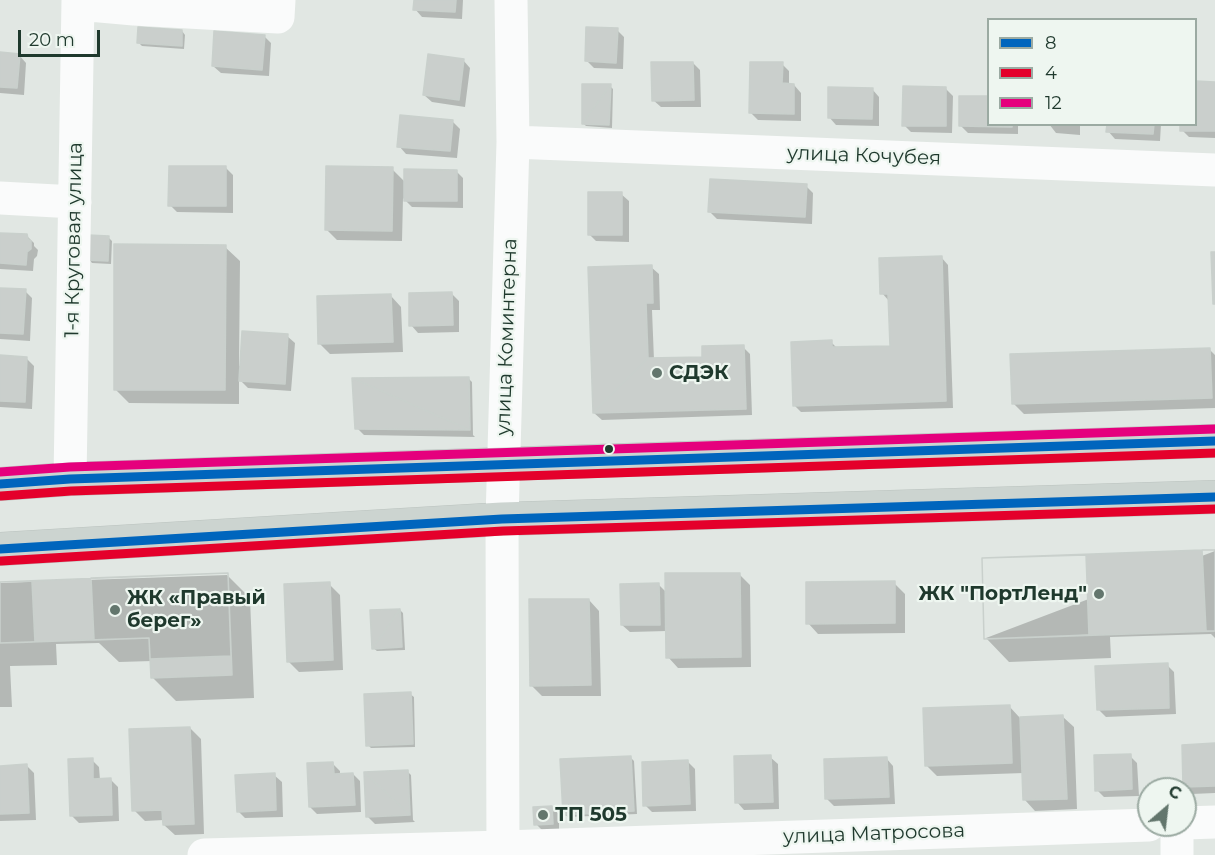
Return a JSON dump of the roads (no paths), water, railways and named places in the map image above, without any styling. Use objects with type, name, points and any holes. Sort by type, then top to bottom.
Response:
[{"type":"main road","points":[[0,484],[503,464],[1215,441]]},
{"type":"main road","points":[[0,549],[502,519],[1215,497]]},
{"type":"street","points":[[78,2],[134,9],[278,17],[279,0]]},
{"type":"street","name":"улица Коминтерна","points":[[503,851],[502,519],[513,142],[511,0]]},
{"type":"street","name":"1-я Круговая улица","points":[[69,480],[78,2]]},
{"type":"street","name":"улица Кочубея","points":[[513,142],[1215,170]]},
{"type":"street","points":[[0,198],[75,202]]},
{"type":"street","points":[[1197,823],[1215,822]]},
{"type":"street","name":"улица Матросова","points":[[204,855],[503,851],[1137,825]]},
{"type":"street","points":[[1177,837],[1177,855]]},
{"type":"place","name":"СДЭК","points":[[657,373]]},
{"type":"place","name":"ЖК \"ПортЛенд\"","points":[[1099,594]]},
{"type":"place","name":"ЖК «Правый берег»","points":[[115,610]]},
{"type":"place","name":"ТП 505","points":[[543,815]]}]
